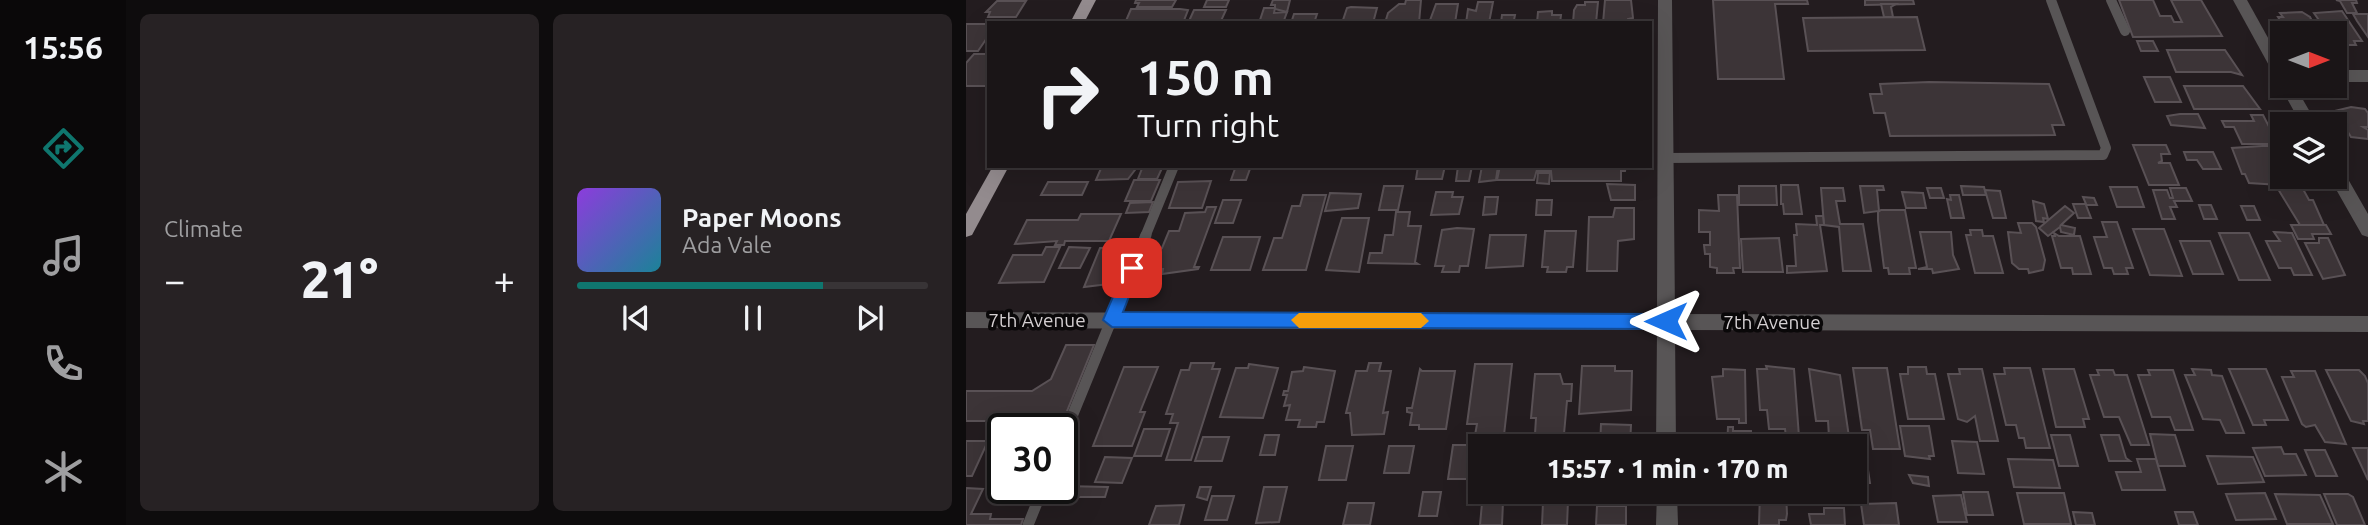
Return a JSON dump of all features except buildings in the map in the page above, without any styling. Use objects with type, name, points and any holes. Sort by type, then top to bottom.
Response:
[{"type":"main road","points":[[1078,21],[1089,0]]},
{"type":"main road","points":[[966,230],[1000,168]]},
{"type":"street","points":[[1665,0],[1658,69],[1665,158],[1666,434]]},
{"type":"street","points":[[2240,0],[2270,54]]},
{"type":"street","points":[[2347,76],[2368,76]]},
{"type":"street","points":[[2345,189],[2368,230]]},
{"type":"street","name":"7th Avenue","points":[[966,320],[2368,324]]},
{"type":"street","points":[[1667,504],[1667,525]]},
{"type":"lane","points":[[1665,158],[2103,155],[2106,149],[2051,0]]},
{"type":"lane","points":[[2111,0],[2125,31]]},
{"type":"lane","points":[[1074,413],[1173,168]]},
{"type":"lane","points":[[1028,525],[1037,504]]},
{"type":"slow traffic","points":[[1299,320],[1421,321]]},
{"type":"route","points":[[1132,268],[1112,320],[1666,321]]}]
